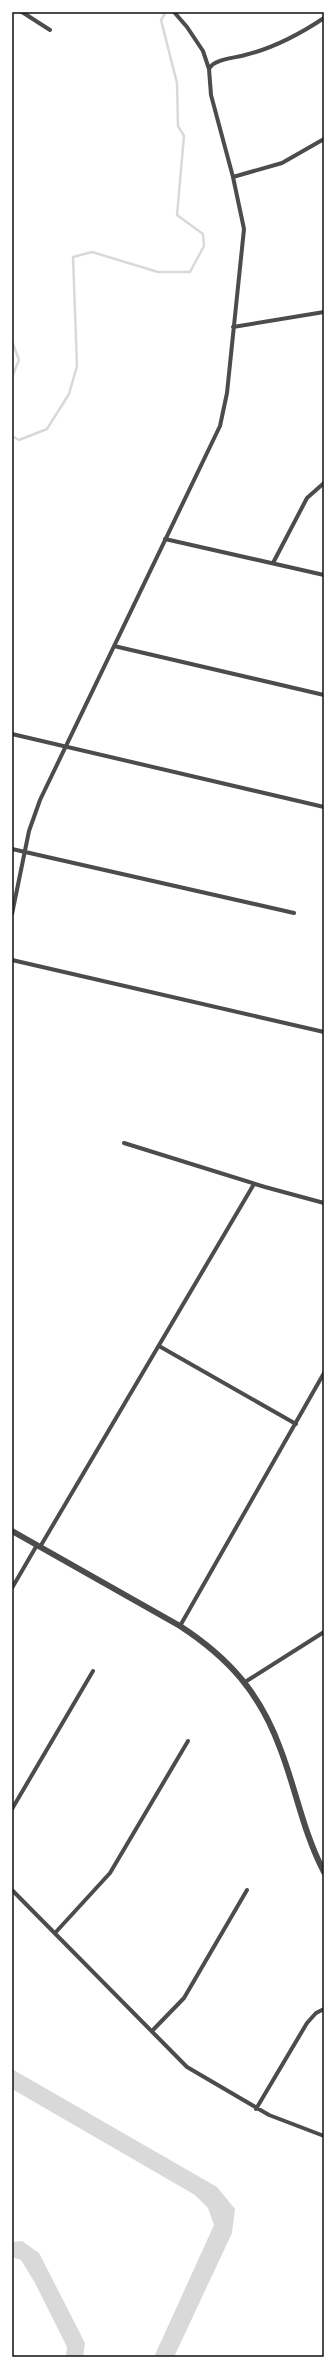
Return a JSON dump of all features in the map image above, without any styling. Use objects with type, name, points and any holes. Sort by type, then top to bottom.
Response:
[{"type":"street","points":[[22,12],[50,30]]},
{"type":"street","points":[[12,914],[24,851],[34,816],[66,746],[220,426],[227,392],[244,229],[233,177],[211,95],[209,69],[203,51],[176,13]]},
{"type":"street","points":[[209,69],[213,64],[248,55],[292,37],[324,18]]},
{"type":"street","points":[[233,177],[282,163],[324,139]]},
{"type":"street","points":[[233,327],[324,312]]},
{"type":"street","points":[[273,563],[307,498],[324,483]]},
{"type":"street","points":[[165,539],[324,575]]},
{"type":"street","points":[[114,646],[324,695]]},
{"type":"street","points":[[12,734],[324,807]]},
{"type":"street","points":[[12,849],[294,912]]},
{"type":"street","points":[[12,960],[324,1032]]},
{"type":"street","points":[[124,1143],[254,1184],[324,1203]]},
{"type":"street","points":[[12,1588],[159,1346],[254,1184]]},
{"type":"street","points":[[159,1346],[296,1424]]},
{"type":"street","points":[[180,1626],[324,1373]]},
{"type":"street","points":[[12,1531],[180,1626],[207,1643],[245,1682],[263,1710],[280,1748],[303,1824],[324,1872]]},
{"type":"street","points":[[245,1682],[324,1632]]},
{"type":"street","points":[[12,1809],[93,1671]]},
{"type":"street","points":[[55,1933],[110,1873],[188,1741]]},
{"type":"street","points":[[12,1890],[187,2067],[256,2109],[304,2131],[324,2136]]},
{"type":"street","points":[[152,2031],[184,1998],[248,1890]]},
{"type":"street","points":[[256,2109],[307,2023],[316,2013],[324,2009]]},
{"type":"shaded area","points":[[12,2069],[217,2187],[235,2209],[232,2233],[174,2357],[154,2357],[214,2225],[208,2208],[195,2195],[12,2089]]},
{"type":"shaded area","points":[[22,2241],[39,2253],[85,2343],[83,2357],[66,2357],[67,2347],[35,2283],[21,2260],[12,2257],[12,2242]]},
{"type":"waterway","points":[[12,436],[19,440],[47,429],[69,394],[77,366],[73,257],[92,252],[158,272],[190,272],[204,246],[203,234],[177,215],[184,136],[178,126],[177,83],[161,20],[166,12]]},
{"type":"waterway","points":[[12,341],[19,360],[12,377]]}]
